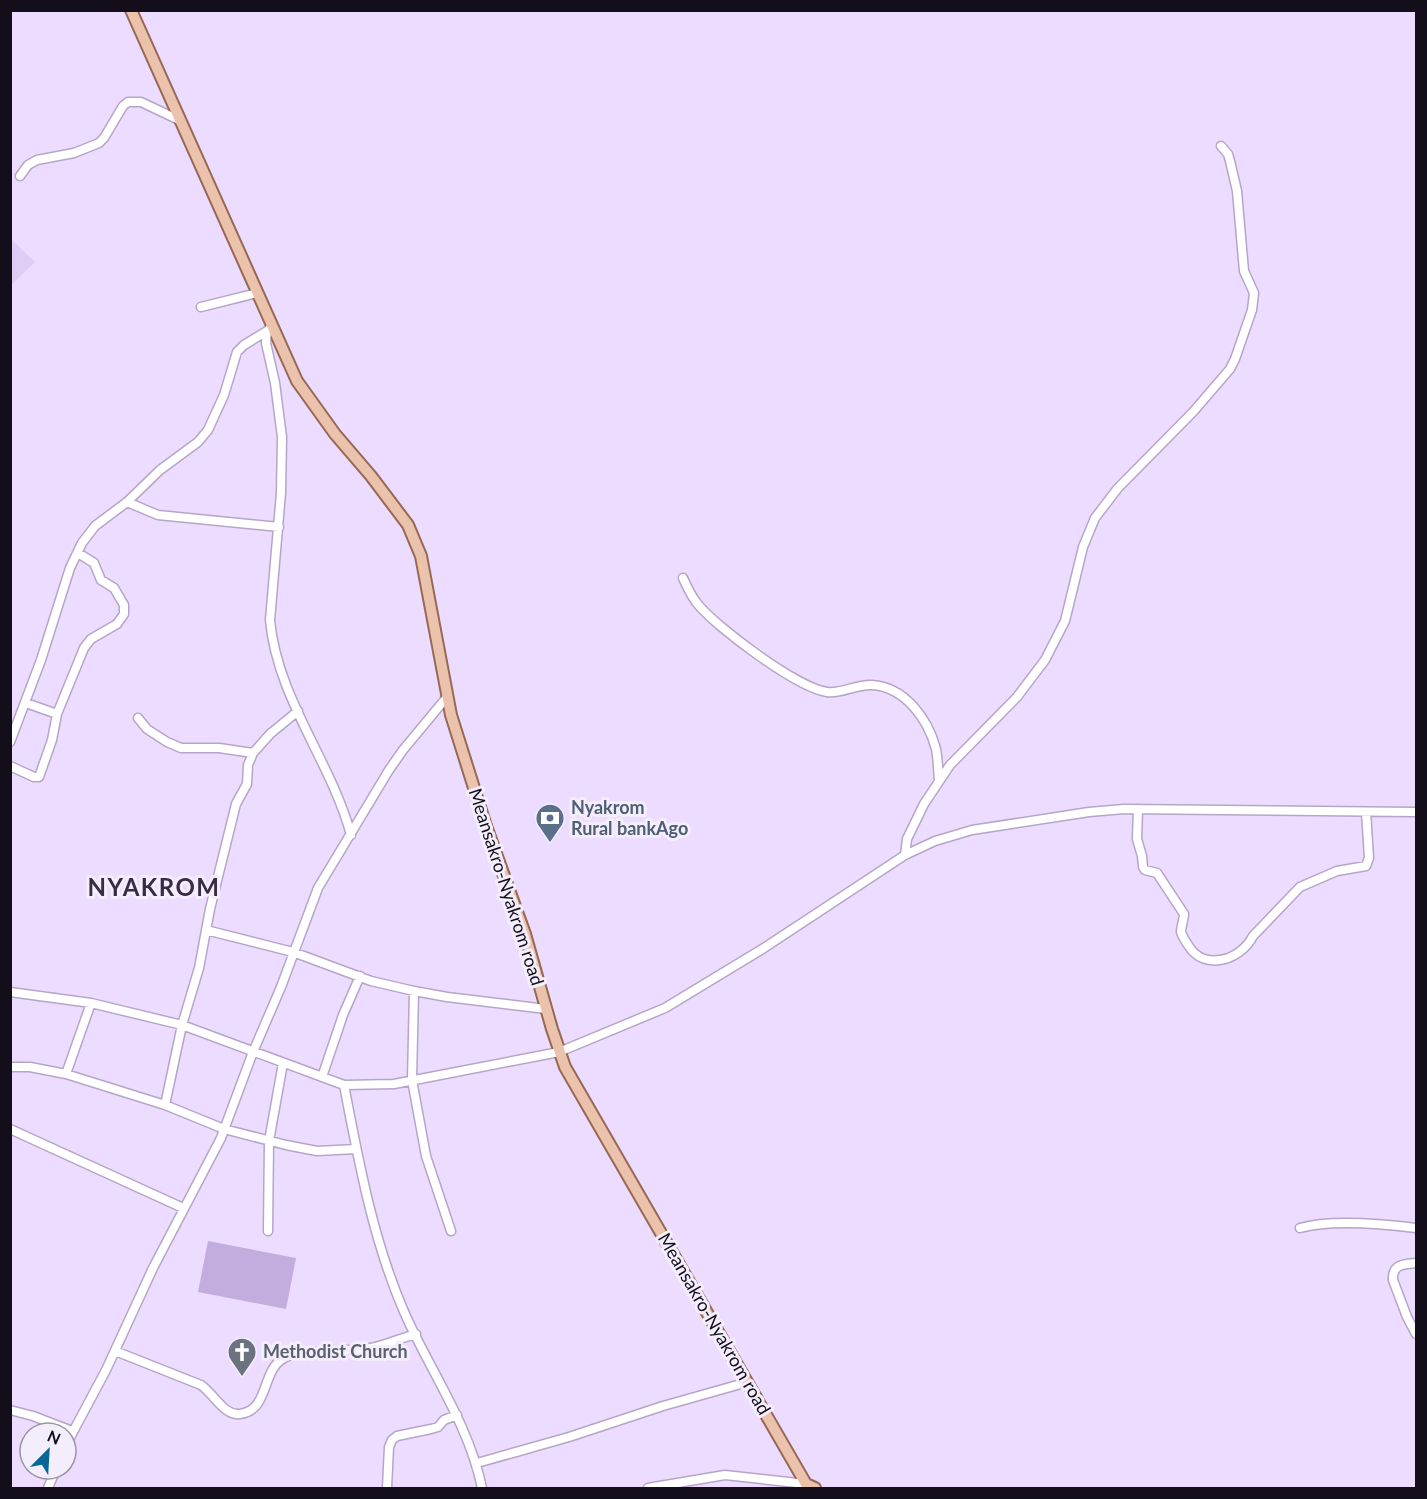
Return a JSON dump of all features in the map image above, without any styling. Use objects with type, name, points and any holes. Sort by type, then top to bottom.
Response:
[{"type":"main road","name":"Meansakro-Nyakrom road","points":[[131,10],[248,269],[269,329],[309,399],[408,525],[421,556],[447,697],[473,789],[525,934],[565,1067],[617,1160],[811,1486]]},
{"type":"street","points":[[20,176],[28,165],[37,160],[74,153],[99,142],[128,102],[141,102],[179,120]]},
{"type":"street","points":[[905,855],[907,838],[924,804],[950,765],[1017,697],[1045,660],[1065,621],[1083,547],[1095,518],[1118,488],[1201,403],[1230,369],[1235,359],[1252,310],[1254,293],[1244,271],[1237,191],[1228,154],[1221,146]]},
{"type":"street","points":[[201,307],[257,292]]},
{"type":"street","points":[[10,742],[26,703],[70,568],[87,534],[127,502],[160,470],[198,442],[207,430],[224,395],[237,352],[269,329]]},
{"type":"street","points":[[269,329],[266,343],[275,383],[282,437],[279,527],[271,630],[277,662],[345,814],[351,835]]},
{"type":"street","points":[[127,502],[158,515],[279,527]]},
{"type":"street","points":[[10,766],[39,777],[52,740],[57,714],[87,643],[113,627],[124,614],[124,605],[114,588],[101,580],[94,563],[78,553]]},
{"type":"street","points":[[683,578],[698,604],[730,635],[791,676],[816,689],[829,692],[852,686],[872,685],[890,688],[906,698],[929,729],[936,751],[939,781]]},
{"type":"street","points":[[78,1421],[106,1370],[153,1268],[224,1129],[318,888],[403,750],[447,697]]},
{"type":"street","points":[[26,703],[57,714]]},
{"type":"street","points":[[165,1105],[182,1025],[199,968],[236,804],[247,784],[248,765],[253,753],[270,734],[298,711]]},
{"type":"street","points":[[138,718],[147,729],[181,748],[219,748],[253,753]]},
{"type":"street","points":[[1138,808],[1137,839],[1143,867],[1145,870],[1157,873],[1184,914],[1181,933],[1191,950],[1206,959],[1217,960],[1229,958],[1248,946],[1253,936],[1300,887],[1337,872],[1366,866],[1369,858],[1366,812]]},
{"type":"street","points":[[10,992],[91,1003],[182,1025],[344,1085],[394,1084],[559,1052],[622,1027],[674,1003],[773,942],[905,855],[935,841],[972,830],[1089,812],[1138,808],[1416,813]]},
{"type":"street","points":[[206,930],[293,952],[360,976],[414,991],[447,998],[546,1010]]},
{"type":"street","points":[[322,1077],[343,1015],[360,976]]},
{"type":"street","points":[[414,991],[412,1080],[426,1156],[451,1231]]},
{"type":"street","points":[[66,1074],[91,1003]]},
{"type":"street","points":[[268,1231],[269,1140],[283,1063]]},
{"type":"street","points":[[10,1067],[30,1067],[66,1074],[165,1105],[224,1129],[269,1140],[317,1151],[357,1149]]},
{"type":"street","points":[[344,1085],[367,1200],[383,1256],[406,1314],[457,1415],[477,1463],[482,1488]]},
{"type":"street","points":[[10,1128],[183,1208]]},
{"type":"street","points":[[1300,1228],[1319,1224],[1416,1228]]},
{"type":"street","points":[[1416,1263],[1401,1265],[1395,1268],[1392,1274],[1407,1317],[1416,1334]]},
{"type":"street","points":[[115,1351],[201,1385],[227,1412],[237,1414],[247,1412],[257,1405],[273,1369],[284,1358],[371,1348],[416,1334]]},
{"type":"street","points":[[477,1463],[748,1382]]},
{"type":"street","points":[[10,1410],[46,1421]]},
{"type":"street","points":[[387,1488],[389,1447],[392,1440],[398,1436],[431,1430],[438,1427],[444,1420],[457,1415]]},
{"type":"street","points":[[648,1488],[725,1475],[811,1486]]},
{"type":"shaded area","points":[[11,239],[35,262],[10,285]]},
{"type":"shaded area","points":[[208,1241],[296,1258],[286,1309],[198,1292]]},
{"type":"place","name":"Nyakrom Rural bankAgo","points":[[550,844]]},
{"type":"place","name":"Methodist Church","points":[[242,1378]]},
{"type":"district","name":"NYAKROM","points":[[154,888]]}]
